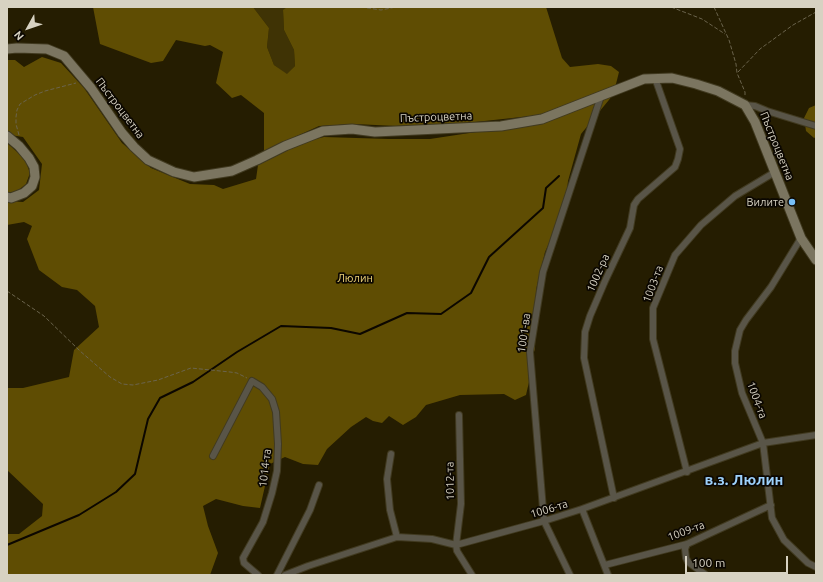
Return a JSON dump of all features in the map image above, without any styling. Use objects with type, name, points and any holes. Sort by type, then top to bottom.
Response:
[{"type":"street","name":"Пъстроцветна","points":[[7,49],[47,49],[64,56],[92,88],[122,133],[134,147],[148,160],[174,172],[194,177],[232,171],[285,146],[323,131],[352,129],[375,132],[501,126],[542,118],[644,79],[672,78],[696,84],[718,91],[746,105],[756,122],[801,238],[806,248],[816,260]]},
{"type":"street","name":"1002-ра","points":[[614,498],[584,358],[585,332],[605,281],[630,228],[634,205],[638,199],[657,181],[675,167],[678,159],[680,149],[655,78]]},
{"type":"street","name":"1001-ва","points":[[570,575],[544,521],[530,352],[543,272],[601,96]]},
{"type":"street","points":[[746,105],[755,106],[816,126]]},
{"type":"street","points":[[7,136],[19,146],[29,158],[34,167],[35,177],[32,186],[24,193],[11,198],[7,197]]},
{"type":"street","name":"1003-та","points":[[687,472],[653,339],[653,308],[675,255],[701,225],[735,196],[775,172]]},
{"type":"street","name":"1004-та","points":[[801,238],[771,287],[740,330],[737,340],[735,363],[742,393],[763,443],[772,518],[784,540],[808,563],[816,567]]},
{"type":"street","points":[[213,456],[252,381]]},
{"type":"street","name":"1014-та","points":[[252,381],[262,387],[272,399],[276,412],[278,444],[277,471],[272,493],[263,522],[244,556],[243,561],[258,575]]},
{"type":"street","name":"1012-та","points":[[456,546],[461,504],[459,415]]},
{"type":"street","name":"1006-та","points":[[456,546],[582,509],[687,472],[763,443],[816,435]]},
{"type":"street","points":[[391,454],[387,479],[390,510],[397,537]]},
{"type":"street","points":[[277,575],[310,510],[319,485]]},
{"type":"street","name":"1009-та","points":[[605,565],[686,544],[771,506]]},
{"type":"street","points":[[582,509],[608,575]]},
{"type":"street","points":[[285,575],[397,537],[432,539],[456,546],[457,551],[472,575]]},
{"type":"street","points":[[686,544],[684,549],[688,562],[706,575]]},
{"type":"path","points":[[361,7],[381,10],[396,7]]},
{"type":"path","points":[[671,7],[702,19],[726,34]]},
{"type":"path","points":[[714,7],[726,34],[734,58],[737,73],[745,92],[746,105]]},
{"type":"path","points":[[737,73],[760,49],[793,25],[816,12]]},
{"type":"path","points":[[19,146],[20,138],[16,124],[16,117],[20,104],[30,97],[45,91],[84,80]]},
{"type":"path","points":[[7,291],[44,316],[80,351],[110,377],[122,384],[133,385],[158,380],[191,368],[237,373],[252,381]]},
{"type":"shaded area","points":[[253,7],[287,7],[283,11],[284,30],[294,50],[295,66],[287,75],[274,65],[267,47],[269,28]]},
{"type":"green space","points":[[93,7],[253,7],[269,28],[267,47],[274,65],[287,74],[295,66],[294,50],[284,30],[283,10],[287,7],[546,7],[562,58],[570,67],[598,64],[611,66],[619,72],[615,88],[540,115],[466,123],[396,126],[355,124],[319,126],[264,151],[264,113],[241,95],[232,98],[216,83],[223,52],[210,45],[205,46],[176,40],[163,61],[151,63],[100,44]]},
{"type":"green space","name":"Люлин","points":[[42,57],[61,63],[84,88],[122,143],[151,168],[190,184],[214,185],[223,189],[256,179],[258,165],[306,141],[324,137],[430,139],[535,123],[613,95],[581,134],[568,181],[565,208],[545,252],[536,290],[535,349],[528,369],[529,382],[526,395],[515,400],[504,394],[460,395],[426,405],[416,417],[403,425],[389,416],[382,423],[373,421],[366,417],[351,427],[327,449],[318,465],[303,464],[285,457],[270,464],[260,508],[243,506],[216,499],[203,506],[208,526],[218,553],[210,575],[7,575],[7,534],[19,534],[42,516],[43,504],[7,470],[7,388],[23,388],[69,377],[74,350],[99,327],[95,306],[77,290],[62,287],[39,270],[27,239],[32,226],[24,222],[7,225],[7,201],[23,202],[39,190],[42,164],[23,137],[10,135],[7,132],[7,60],[15,60],[24,67]]},
{"type":"green space","points":[[816,105],[816,137],[814,138],[806,131],[804,118],[809,108]]},
{"type":"green space","points":[[7,143],[25,159],[30,173],[26,184],[16,192],[7,192]]},
{"type":"waterway","points":[[7,545],[79,515],[116,492],[135,474],[148,419],[160,398],[193,382],[237,352],[281,326],[331,328],[360,334],[407,313],[441,314],[471,293],[489,257],[543,208],[546,188],[559,176]]},
{"type":"place","name":"Вилите","points":[[792,202]]},
{"type":"district","name":"в.з. Люлин","points":[[744,480]]}]
